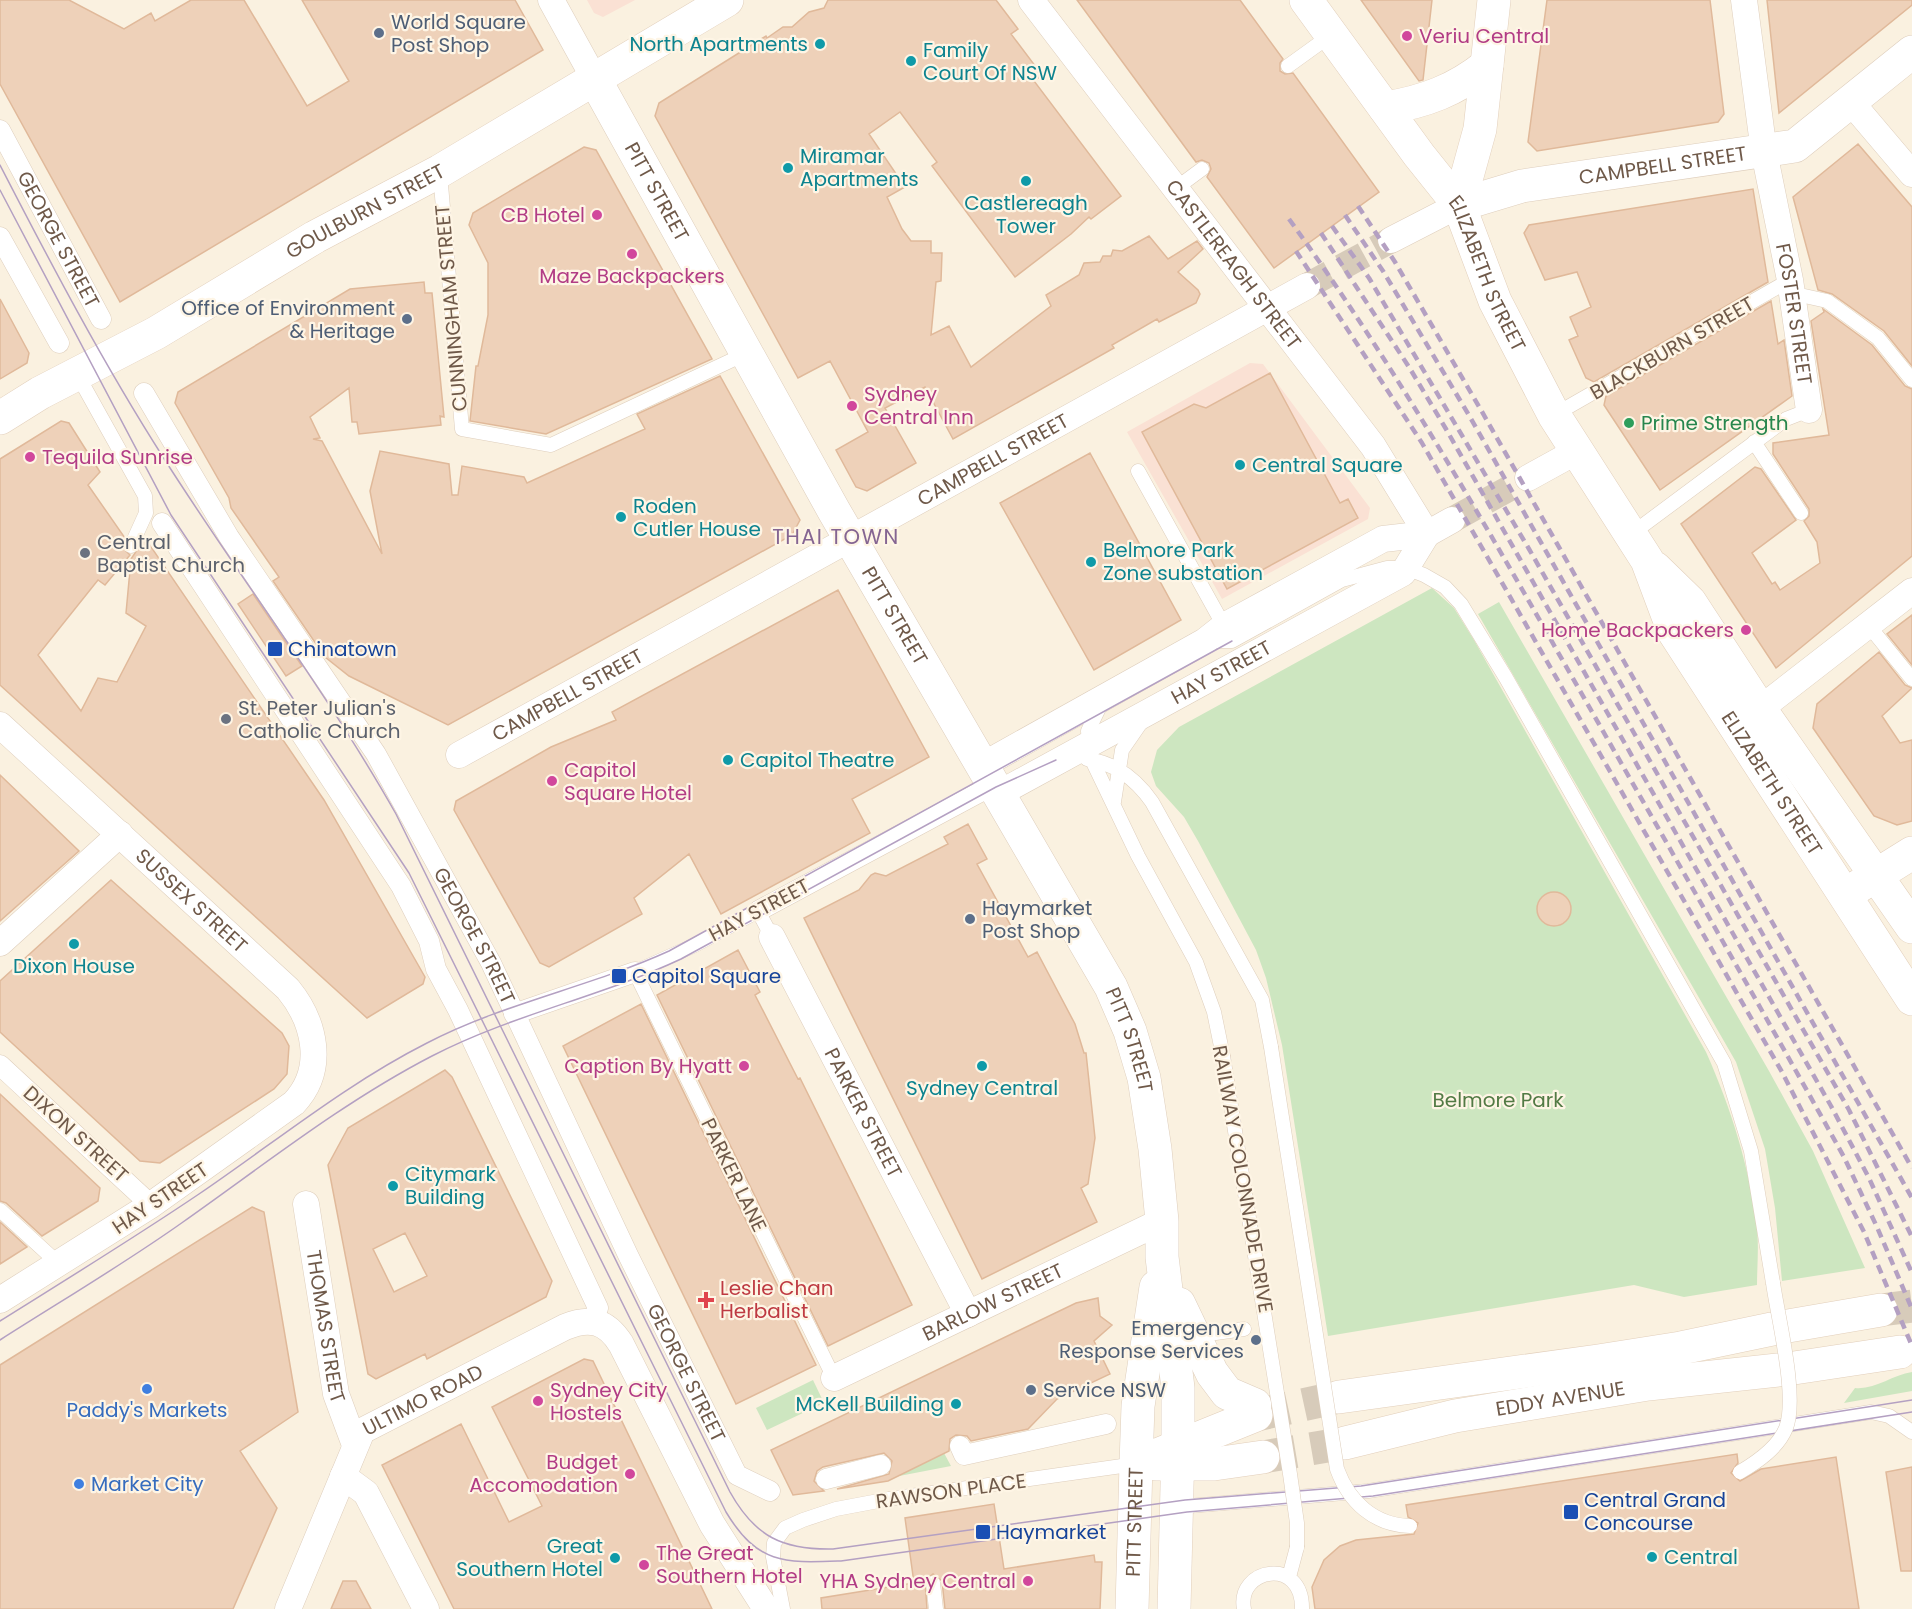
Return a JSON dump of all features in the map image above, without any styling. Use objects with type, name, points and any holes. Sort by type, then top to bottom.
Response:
[{"type":"main road","name":"GOULBURN STREET","points":[[0,418],[156,333],[315,237],[379,206],[440,171],[727,0]]},
{"type":"main road","name":"ELIZABETH STREET","points":[[1306,0],[1459,204],[1496,301],[1554,415],[1638,547],[1674,632],[1912,999]]},
{"type":"main road","points":[[1459,204],[1480,129],[1494,0]]},
{"type":"main road","name":"CAMPBELL STREET","points":[[1459,204],[1522,186],[1795,146],[1912,52]]},
{"type":"main road","points":[[1385,108],[1435,97],[1463,84],[1487,65]]},
{"type":"main road","name":"PITT STREET","points":[[594,78],[745,354],[1111,987],[1130,1031],[1144,1078],[1162,1221],[1161,1257],[1178,1388],[1174,1609]]},
{"type":"main road","name":"ELIZABETH STREET","points":[[1638,547],[1690,602],[1760,709],[1912,927]]},
{"type":"main road","points":[[1845,896],[1912,853]]},
{"type":"main road","points":[[1137,1464],[1178,1455],[1256,1410],[1227,1393],[1212,1373],[1170,1338],[1161,1257]]},
{"type":"main road","name":"EDDY AVENUE","points":[[1339,1397],[1608,1359],[1881,1310]]},
{"type":"main road","name":"PITT STREET","points":[[1132,1609],[1138,1406],[1170,1338]]},
{"type":"main road","name":"EDDY AVENUE","points":[[1345,1443],[1455,1416],[1648,1384],[1786,1369],[1900,1352]]},
{"type":"main road","points":[[1178,1455],[1214,1464],[1263,1457]]},
{"type":"street","name":"PITT STREET","points":[[551,0],[594,78]]},
{"type":"street","name":"CASTLEREAGH STREET","points":[[1031,0],[1388,467],[1427,534]]},
{"type":"street","name":"FOSTER STREET","points":[[1744,0],[1764,152],[1791,286],[1809,410]]},
{"type":"street","points":[[1850,101],[1912,174]]},
{"type":"street","name":"GEORGE STREET","points":[[0,130],[101,319]]},
{"type":"street","name":"CAMPBELL STREET","points":[[1392,240],[1459,204]]},
{"type":"street","points":[[0,237],[59,343]]},
{"type":"street","name":"CAMPBELL STREET","points":[[459,755],[1307,286]]},
{"type":"street","name":"GEORGE STREET","points":[[144,393],[229,537],[376,754],[490,963],[628,1255],[737,1475],[770,1491]]},
{"type":"street","points":[[1528,478],[1577,451]]},
{"type":"street","name":"HAY STREET","points":[[758,910],[993,781],[1107,695],[1383,539],[1427,534],[1452,520]]},
{"type":"street","name":"GEORGE STREET","points":[[162,523],[335,781],[406,895],[429,940],[436,969],[458,1010],[598,1308],[592,1321]]},
{"type":"street","name":"HAY STREET","points":[[993,781],[1056,760],[1089,752],[1155,709],[1403,573],[1427,534]]},
{"type":"street","points":[[1760,709],[1869,627],[1912,591]]},
{"type":"street","name":"SUSSEX STREET","points":[[0,725],[288,989],[304,1011],[313,1041],[312,1073],[304,1092],[294,1103]]},
{"type":"street","points":[[0,943],[120,834]]},
{"type":"street","name":"PARKER STREET","points":[[772,937],[968,1314]]},
{"type":"street","name":"HAY STREET","points":[[514,1014],[634,972]]},
{"type":"street","name":"DIXON STREET","points":[[0,1065],[151,1205]]},
{"type":"street","name":"HAY STREET","points":[[11,1293],[151,1205],[294,1103]]},
{"type":"street","name":"THOMAS STREET","points":[[306,1204],[336,1394],[355,1445]]},
{"type":"street","name":"BARLOW STREET","points":[[828,1380],[1162,1221]]},
{"type":"street","name":"ULTIMO ROAD","points":[[288,1609],[355,1445],[365,1429],[565,1327],[582,1321],[592,1321]]},
{"type":"street","points":[[592,1321],[609,1329],[618,1339],[712,1524],[766,1609]]},
{"type":"street","points":[[960,1446],[964,1455],[1106,1424]]},
{"type":"street","points":[[826,1479],[881,1465]]},
{"type":"street","points":[[343,1476],[366,1493],[426,1609]]},
{"type":"lane","points":[[1288,66],[1331,35]]},
{"type":"lane","points":[[1175,189],[1202,170]]},
{"type":"lane","name":"CUNNINGHAM STREET","points":[[440,171],[462,429],[551,445],[745,354]]},
{"type":"lane","points":[[1791,286],[1827,301],[1878,339],[1912,380]]},
{"type":"lane","name":"BLACKBURN STREET","points":[[1554,415],[1791,286]]},
{"type":"lane","points":[[77,374],[145,496],[146,513],[131,546]]},
{"type":"lane","name":"FOSTER STREET","points":[[1638,547],[1754,442],[1786,419],[1809,410]]},
{"type":"lane","points":[[1754,442],[1801,513]]},
{"type":"lane","points":[[1138,471],[1214,634],[1232,641],[1342,580],[1387,568],[1406,568],[1445,587],[1461,604],[1506,678],[1713,1040],[1734,1090],[1751,1151],[1790,1394],[1785,1431],[1768,1452],[1740,1472]]},
{"type":"lane","points":[[1869,627],[1912,679]]},
{"type":"lane","points":[[1107,695],[1093,717],[1089,752],[1139,785],[1152,802],[1262,1000],[1337,1469],[1353,1499],[1365,1511],[1388,1524],[1410,1526]]},
{"type":"lane","points":[[1114,802],[1118,769],[1126,742],[1155,709]]},
{"type":"lane","name":"RAILWAY COLONNADE DRIVE","points":[[1089,752],[1138,856],[1196,962],[1214,1012],[1223,1056],[1297,1523],[1297,1547],[1288,1577]]},
{"type":"lane","name":"PARKER STREET","points":[[758,910],[772,937]]},
{"type":"lane","name":"HAY STREET","points":[[634,972],[695,945],[758,910]]},
{"type":"lane","name":"PARKER LANE","points":[[634,972],[828,1380]]},
{"type":"lane","points":[[0,1210],[58,1263]]},
{"type":"lane","points":[[1170,1338],[1244,1329]]},
{"type":"lane","points":[[1177,1507],[1368,1491],[1871,1412],[1889,1416],[1912,1432]]},
{"type":"lane","name":"RAWSON PLACE","points":[[783,1609],[773,1557],[775,1540],[787,1526],[836,1509],[889,1499],[1137,1464]]},
{"type":"lane","points":[[1244,1609],[1244,1594],[1256,1578],[1276,1573],[1296,1582],[1302,1609]]},
{"type":"lane","points":[[933,1583],[936,1609]]},
{"type":"shaded area","points":[[587,0],[635,0],[603,17],[594,13]]},
{"type":"shaded area","name":"Central Square","points":[[1250,363],[1263,364],[1370,508],[1368,519],[1222,599],[1127,432]]},
{"type":"green space","name":"Belmore Park","points":[[1432,588],[1454,608],[1474,640],[1706,1052],[1724,1095],[1750,1183],[1758,1236],[1757,1285],[1684,1297],[1634,1285],[1328,1336],[1282,1045],[1266,978],[1256,950],[1198,841],[1184,817],[1156,786],[1151,772],[1157,750],[1179,727]]},
{"type":"green space","points":[[1499,602],[1813,1151],[1865,1268],[1782,1281],[1775,1208],[1765,1149],[1736,1062],[1478,614]]},
{"type":"green space","points":[[1912,1372],[1912,1391],[1844,1403],[1855,1388],[1870,1387]]},
{"type":"green space","points":[[813,1380],[824,1403],[767,1430],[756,1408]]},
{"type":"green space","points":[[944,1453],[951,1466],[894,1477]]},
{"type":"building","points":[[0,0],[69,0],[124,29],[151,13],[155,21],[191,0],[244,0],[307,106],[349,81],[302,0],[515,0],[543,50],[120,302],[0,84]]},
{"type":"building","points":[[828,0],[996,0],[1018,29],[1011,34],[1042,75],[1034,81],[1121,196],[1091,219],[1089,217],[1071,234],[1015,277],[932,166],[937,162],[900,112],[869,134],[905,187],[887,197],[902,229],[911,241],[931,241],[931,253],[942,253],[941,281],[936,282],[931,335],[949,326],[971,367],[1051,306],[1046,295],[1079,275],[1084,263],[1100,262],[1103,256],[1111,256],[1113,250],[1122,251],[1149,236],[1168,259],[1197,241],[1203,249],[1178,272],[1198,290],[1200,294],[1196,303],[1159,322],[1157,319],[1112,345],[1114,348],[953,439],[925,387],[885,408],[916,463],[867,491],[856,487],[836,450],[868,432],[830,361],[798,378],[655,116],[659,103],[766,36],[767,38],[783,27],[792,27],[809,12],[824,8]]},
{"type":"building","points":[[1077,0],[1240,0],[1283,59],[1280,63],[1280,71],[1285,74],[1293,73],[1379,192],[1274,268],[1207,177],[1211,169],[1209,163],[1202,160],[1196,162]]},
{"type":"building","name":"Veriu Central","points":[[1361,0],[1432,0],[1423,80],[1419,81]]},
{"type":"building","points":[[1547,0],[1710,0],[1724,114],[1718,122],[1537,151],[1528,142]]},
{"type":"building","points":[[1767,0],[1912,0],[1912,5],[1779,113]]},
{"type":"building","points":[[1858,144],[1912,207],[1912,366],[1884,331],[1832,294],[1818,290],[1793,197]]},
{"type":"building","points":[[584,147],[596,150],[712,359],[546,434],[470,421],[476,366],[478,366],[488,315],[488,263],[469,225],[473,213]]},
{"type":"building","points":[[1753,189],[1768,282],[1594,382],[1586,378],[1569,340],[1578,336],[1570,317],[1591,307],[1577,272],[1545,280],[1524,233],[1529,225]]},
{"type":"building","points":[[424,282],[425,293],[432,293],[444,417],[440,416],[441,425],[359,434],[357,422],[352,422],[349,388],[310,417],[320,438],[313,439],[322,441],[382,554],[370,491],[380,451],[449,464],[452,495],[458,495],[462,466],[524,477],[527,483],[645,429],[637,414],[720,376],[800,520],[792,535],[448,725],[349,676],[325,657],[273,581],[279,577],[231,508],[229,498],[175,403],[178,392],[350,289]]},
{"type":"building","points":[[0,299],[29,353],[27,363],[0,379]]},
{"type":"building","points":[[1771,301],[1778,344],[1784,340],[1792,396],[1660,490],[1604,405],[1606,396]]},
{"type":"building","points":[[1823,309],[1872,345],[1905,386],[1912,389],[1912,556],[1776,668],[1681,524],[1755,467],[1761,469],[1796,520],[1752,553],[1772,584],[1775,582],[1780,590],[1820,563],[1817,542],[1804,521],[1809,516],[1809,509],[1773,454],[1773,443],[1829,435],[1811,321],[1824,312]]},
{"type":"building","name":"Central Square","points":[[1270,373],[1340,503],[1348,499],[1358,518],[1227,589],[1142,432],[1194,404],[1206,408]]},
{"type":"building","points":[[61,421],[69,423],[100,472],[88,485],[125,538],[122,547],[130,555],[105,585],[98,580],[38,655],[81,711],[98,678],[117,682],[146,626],[126,613],[131,559],[145,538],[324,800],[425,977],[423,984],[367,1018],[0,685],[0,459]]},
{"type":"building","name":"Belmore Park Zone substation","points":[[1090,453],[1181,620],[1094,670],[1000,503]]},
{"type":"building","points":[[838,590],[929,757],[852,799],[870,833],[721,914],[689,854],[634,898],[642,914],[549,967],[540,963],[454,810],[456,801],[551,747],[616,720],[612,712]]},
{"type":"building","points":[[253,594],[302,666],[286,676],[238,604]]},
{"type":"building","points":[[1912,615],[1912,665],[1887,634]]},
{"type":"building","points":[[1879,652],[1905,685],[1912,688],[1882,716],[1900,743],[1912,740],[1912,821],[1897,825],[1874,816],[1813,728],[1817,704]]},
{"type":"building","points":[[0,775],[79,851],[0,921]]},
{"type":"building","name":"Sydney Central","points":[[968,824],[987,859],[977,864],[1028,957],[1037,952],[1075,1024],[1084,1053],[1086,1053],[1095,1138],[1088,1184],[1081,1188],[1097,1222],[982,1279],[804,918],[859,890],[871,875],[875,873],[886,876],[948,844],[944,837]]},
{"type":"building","points":[[111,880],[282,1033],[289,1046],[287,1074],[274,1089],[160,1163],[140,1161],[0,1032],[0,981]]},
{"type":"building","points":[[1554,892],[1566,897],[1571,909],[1566,921],[1554,926],[1542,921],[1537,909],[1542,897]]},
{"type":"building","points":[[738,950],[760,992],[755,995],[798,1079],[800,1078],[912,1305],[828,1346],[657,995]]},
{"type":"building","points":[[641,1004],[816,1365],[736,1404],[563,1046]]},
{"type":"building","points":[[445,1070],[452,1077],[552,1281],[546,1297],[427,1359],[425,1354],[376,1379],[368,1374],[328,1165],[348,1128]],"holes":[[[405,1233],[427,1276],[394,1292],[373,1249]]]},
{"type":"building","points":[[0,1094],[100,1188],[98,1201],[42,1236],[6,1203],[0,1201]]},
{"type":"building","name":"Paddy's Markets","points":[[252,1207],[264,1212],[298,1412],[240,1451],[277,1508],[233,1609],[0,1609],[0,1365]]},
{"type":"building","points":[[0,1222],[27,1247],[0,1264]]},
{"type":"building","name":"McKell Building","points":[[1098,1298],[1100,1316],[1112,1325],[1094,1341],[1110,1374],[1057,1399],[1028,1429],[971,1441],[967,1436],[956,1435],[950,1439],[949,1451],[888,1481],[837,1489],[889,1474],[892,1461],[884,1453],[823,1467],[817,1471],[814,1481],[824,1491],[793,1495],[771,1450],[1076,1303]]},
{"type":"building","points":[[584,1359],[593,1361],[712,1609],[454,1609],[382,1465],[461,1424],[509,1522],[542,1506],[492,1407]]},
{"type":"building","points":[[1737,1454],[1738,1463],[1731,1473],[1740,1481],[1761,1469],[1836,1457],[1859,1609],[1315,1609],[1312,1587],[1324,1560],[1340,1546],[1356,1540],[1414,1534],[1418,1523],[1408,1517],[1406,1505]]},
{"type":"building","points":[[1912,1467],[1912,1571],[1901,1571],[1886,1472]]},
{"type":"building","points":[[994,1504],[1004,1569],[1094,1555],[1095,1562],[1102,1562],[1100,1609],[945,1609],[942,1581],[933,1574],[925,1580],[927,1609],[822,1609],[821,1598],[914,1583],[905,1518]]},
{"type":"building","points":[[343,1581],[356,1581],[371,1609],[331,1609]]},
{"type":"tunnel","points":[[1307,286],[1391,240]]},
{"type":"tunnel","points":[[1452,520],[1528,478]]},
{"type":"tunnel","points":[[1881,1310],[1912,1306]]},
{"type":"tunnel","points":[[1256,1415],[1339,1397]]},
{"type":"tunnel","points":[[1263,1457],[1345,1443]]},
{"type":"tram line","points":[[0,165],[119,386],[192,502],[312,678],[396,814],[730,1492],[750,1520],[772,1538],[799,1547],[833,1549],[1185,1500],[1361,1486],[1912,1400]]},
{"type":"tram line","points":[[0,190],[171,515],[409,873],[726,1512],[738,1529],[762,1551],[788,1560],[841,1561],[1187,1512],[1373,1496],[1912,1412]]},
{"type":"tram line","points":[[0,1321],[175,1210],[339,1095],[397,1059],[456,1029],[486,1017],[609,975],[669,951],[1232,641]]},
{"type":"tram line","points":[[0,1340],[138,1253],[304,1135],[399,1074],[432,1056],[493,1029],[681,959],[996,787],[1056,760]]},
{"type":"railway","points":[[1358,206],[1395,262],[1481,410],[1912,1168]]},
{"type":"railway","points":[[1345,215],[1383,271],[1470,417],[1912,1198]]},
{"type":"railway","points":[[1289,219],[1365,329],[1401,386],[1538,617],[1844,1157],[1912,1309]]},
{"type":"railway","points":[[1332,226],[1369,278],[1529,549],[1849,1110],[1912,1237]]},
{"type":"railway","points":[[1321,233],[1409,367],[1446,429],[1831,1106],[1869,1178],[1912,1273]]},
{"type":"railway","points":[[1296,251],[1422,443],[1782,1072],[1864,1232],[1912,1346]]},
{"type":"place","name":"World Square Post Shop","points":[[379,33]]},
{"type":"place","name":"Veriu Central","points":[[1407,36]]},
{"type":"place","name":"North Apartments","points":[[820,44]]},
{"type":"place","name":"Family Court Of NSW","points":[[911,61]]},
{"type":"place","name":"Miramar Apartments","points":[[788,168]]},
{"type":"place","name":"Castlereagh Tower","points":[[1026,181]]},
{"type":"place","name":"CB Hotel","points":[[597,215]]},
{"type":"place","name":"Maze Backpackers","points":[[632,254]]},
{"type":"place","name":"Office of Environment & Heritage","points":[[407,319]]},
{"type":"place","name":"Sydney Central Inn","points":[[852,406]]},
{"type":"place","name":"Prime Strength","points":[[1629,423]]},
{"type":"place","name":"Tequila Sunrise","points":[[30,457]]},
{"type":"place","name":"Central Square","points":[[1240,465]]},
{"type":"place","name":"Roden Cutler House","points":[[621,517]]},
{"type":"place","name":"Central Baptist Church","points":[[85,553]]},
{"type":"place","name":"Belmore Park Zone substation","points":[[1091,562]]},
{"type":"place","name":"Home Backpackers","points":[[1746,630]]},
{"type":"place","name":"Chinatown","points":[[275,649]]},
{"type":"place","name":"St. Peter Julian's Catholic Church","points":[[226,719]]},
{"type":"place","name":"Capitol Theatre","points":[[728,760]]},
{"type":"place","name":"Capitol Square Hotel","points":[[552,781]]},
{"type":"place","name":"Haymarket Post Shop","points":[[970,919]]},
{"type":"place","name":"Dixon House","points":[[74,944]]},
{"type":"place","name":"Capitol Square","points":[[619,976]]},
{"type":"place","name":"Caption By Hyatt","points":[[744,1066]]},
{"type":"place","name":"Sydney Central","points":[[982,1066]]},
{"type":"place","name":"Citymark Building","points":[[393,1186]]},
{"type":"place","name":"Leslie Chan Herbalist","points":[[706,1300]]},
{"type":"place","name":"Emergency Response Services","points":[[1256,1340]]},
{"type":"place","name":"Paddy's Markets","points":[[147,1389]]},
{"type":"place","name":"Service NSW","points":[[1031,1390]]},
{"type":"place","name":"Sydney City Hostels","points":[[538,1401]]},
{"type":"place","name":"McKell Building","points":[[956,1404]]},
{"type":"place","name":"Budget Accomodation","points":[[630,1474]]},
{"type":"place","name":"Market City","points":[[79,1484]]},
{"type":"place","name":"Central Grand Concourse","points":[[1571,1512]]},
{"type":"place","name":"Haymarket","points":[[983,1532]]},
{"type":"place","name":"Central","points":[[1652,1557]]},
{"type":"place","name":"Great Southern Hotel","points":[[615,1558]]},
{"type":"place","name":"The Great Southern Hotel","points":[[644,1565]]},
{"type":"place","name":"YHA Sydney Central","points":[[1028,1581]]},
{"type":"district","name":"THAI TOWN","points":[[836,536]]}]
